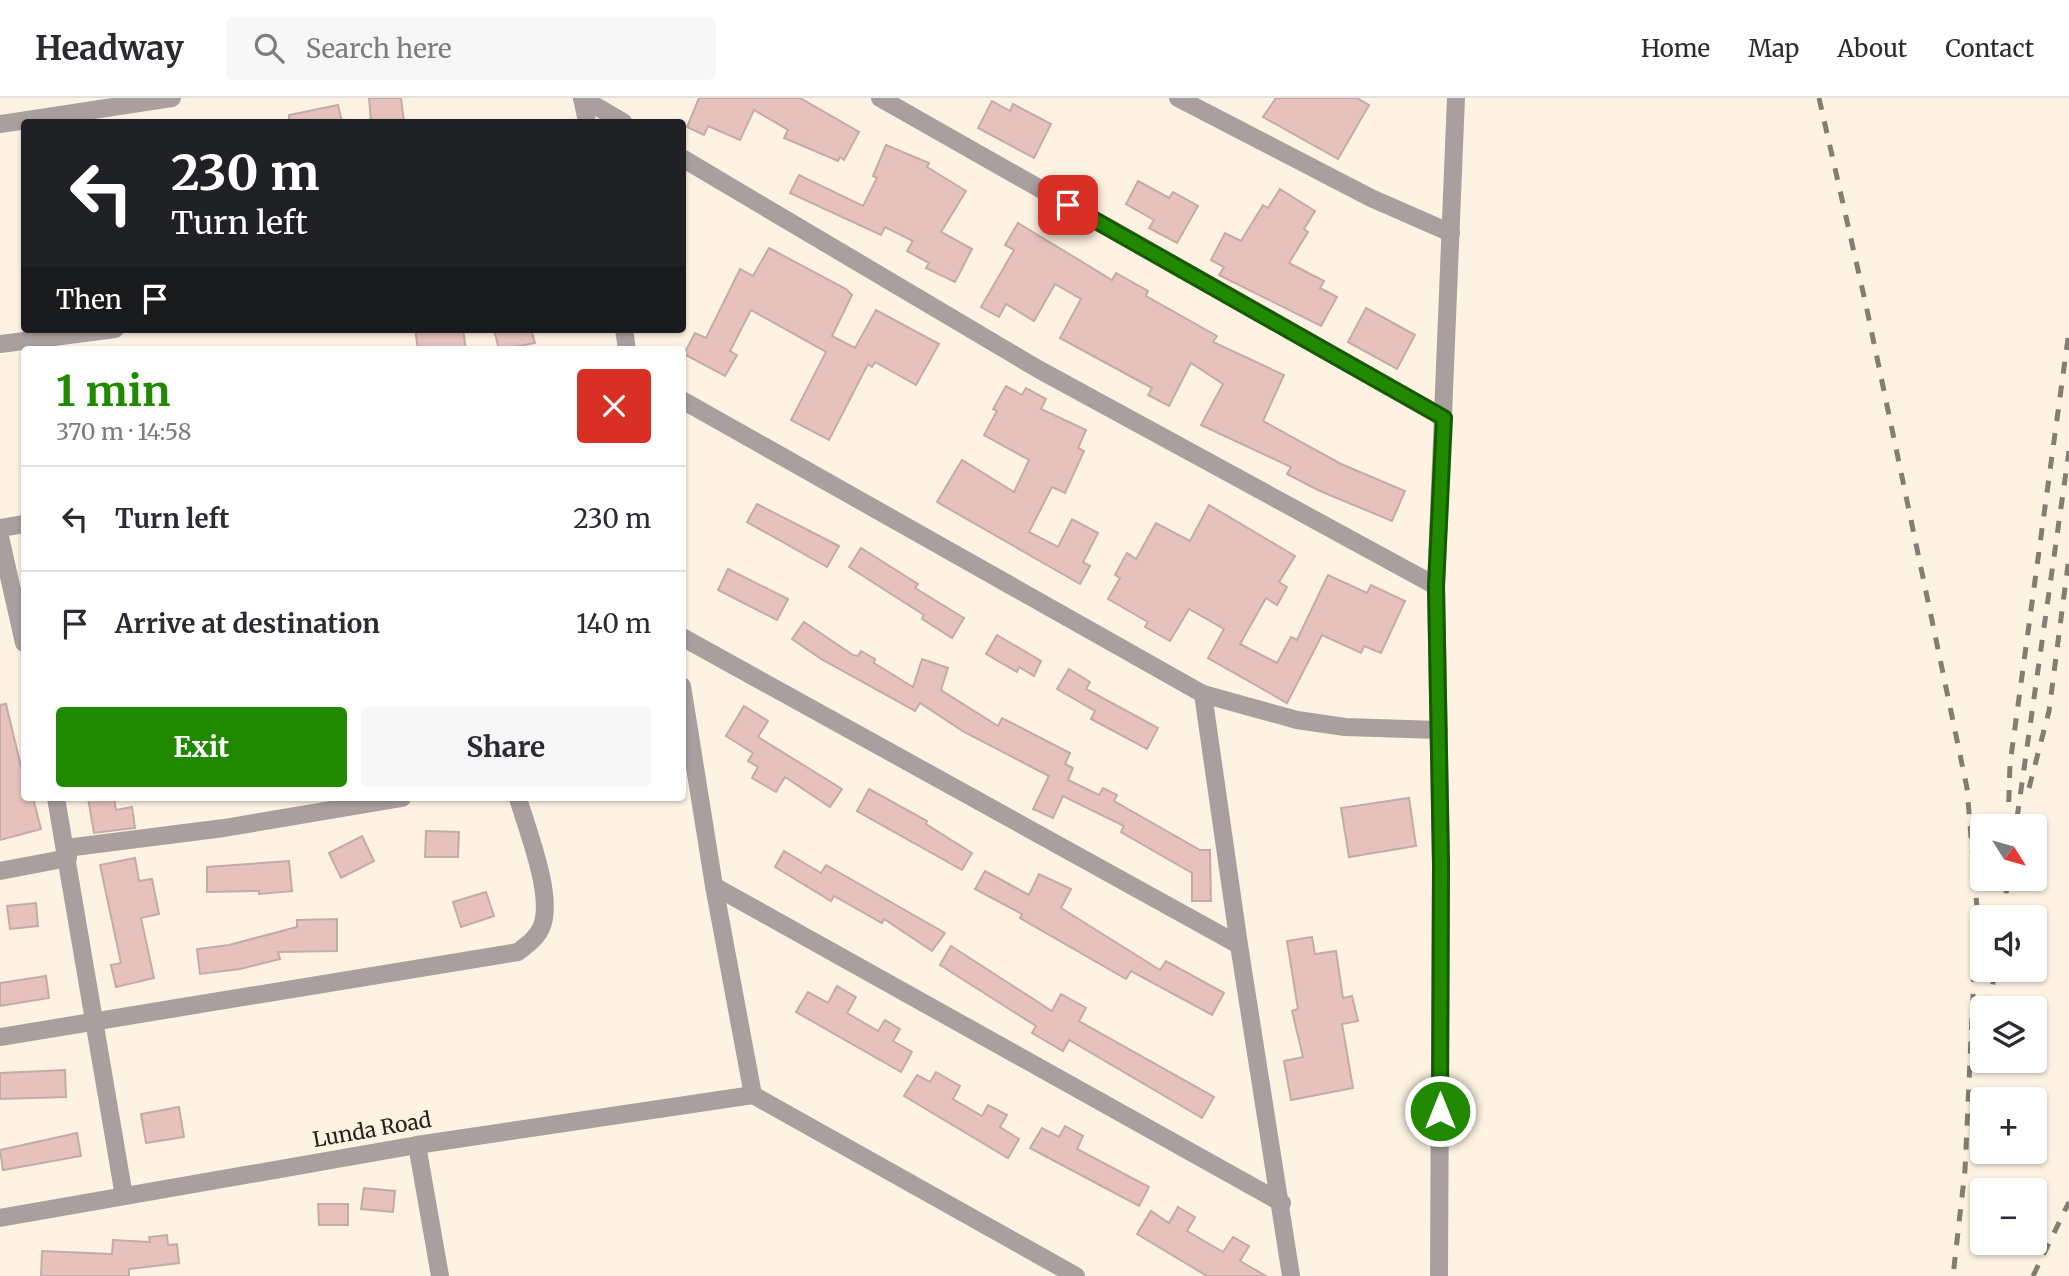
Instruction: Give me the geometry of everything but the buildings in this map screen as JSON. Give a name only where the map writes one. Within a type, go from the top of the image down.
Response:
[{"type":"street","points":[[33,119],[172,98]]},
{"type":"street","points":[[582,98],[586,119]]},
{"type":"street","points":[[582,98],[618,119]]},
{"type":"street","points":[[880,98],[1444,418]]},
{"type":"street","points":[[1178,98],[1371,198],[1451,233]]},
{"type":"street","points":[[1439,1276],[1436,586],[1456,98]]},
{"type":"street","points":[[0,124],[21,121]]},
{"type":"street","points":[[686,160],[1038,369],[1436,586]]},
{"type":"street","points":[[0,344],[84,333]]},
{"type":"street","points":[[686,402],[1202,694],[1297,720],[1345,727],[1438,730]]},
{"type":"street","points":[[0,528],[21,524]]},
{"type":"street","points":[[0,537],[21,630]]},
{"type":"street","points":[[686,639],[1239,945]]},
{"type":"street","points":[[1202,694],[1239,945],[1282,1203],[1291,1276]]},
{"type":"street","points":[[686,711],[714,887],[752,1095],[1076,1276]]},
{"type":"street","points":[[58,801],[124,1196]]},
{"type":"street","points":[[0,871],[67,853],[384,801]]},
{"type":"street","points":[[0,1037],[95,1019],[518,952],[535,939],[543,926],[545,909],[542,882],[519,801]]},
{"type":"street","points":[[714,887],[1282,1203]]},
{"type":"street","name":"Lunda Road","points":[[0,1218],[417,1145],[752,1095]]},
{"type":"street","points":[[417,1145],[440,1276]]},
{"type":"railway","points":[[1819,98],[1866,305],[1967,788],[1977,908],[1965,1170],[1953,1276]]},
{"type":"railway","points":[[2008,814],[2010,764],[2069,331]]},
{"type":"railway","points":[[2018,814],[2069,451]]},
{"type":"railway","points":[[2029,788],[2049,711],[2069,557]]},
{"type":"railway","points":[[2005,905],[2006,891]]},
{"type":"railway","points":[[1991,996],[1993,982]]},
{"type":"railway","points":[[2033,1276],[2069,1202]]},
{"type":"route","points":[[1068,205],[1444,418],[1436,586],[1441,864],[1440,1111]]}]
